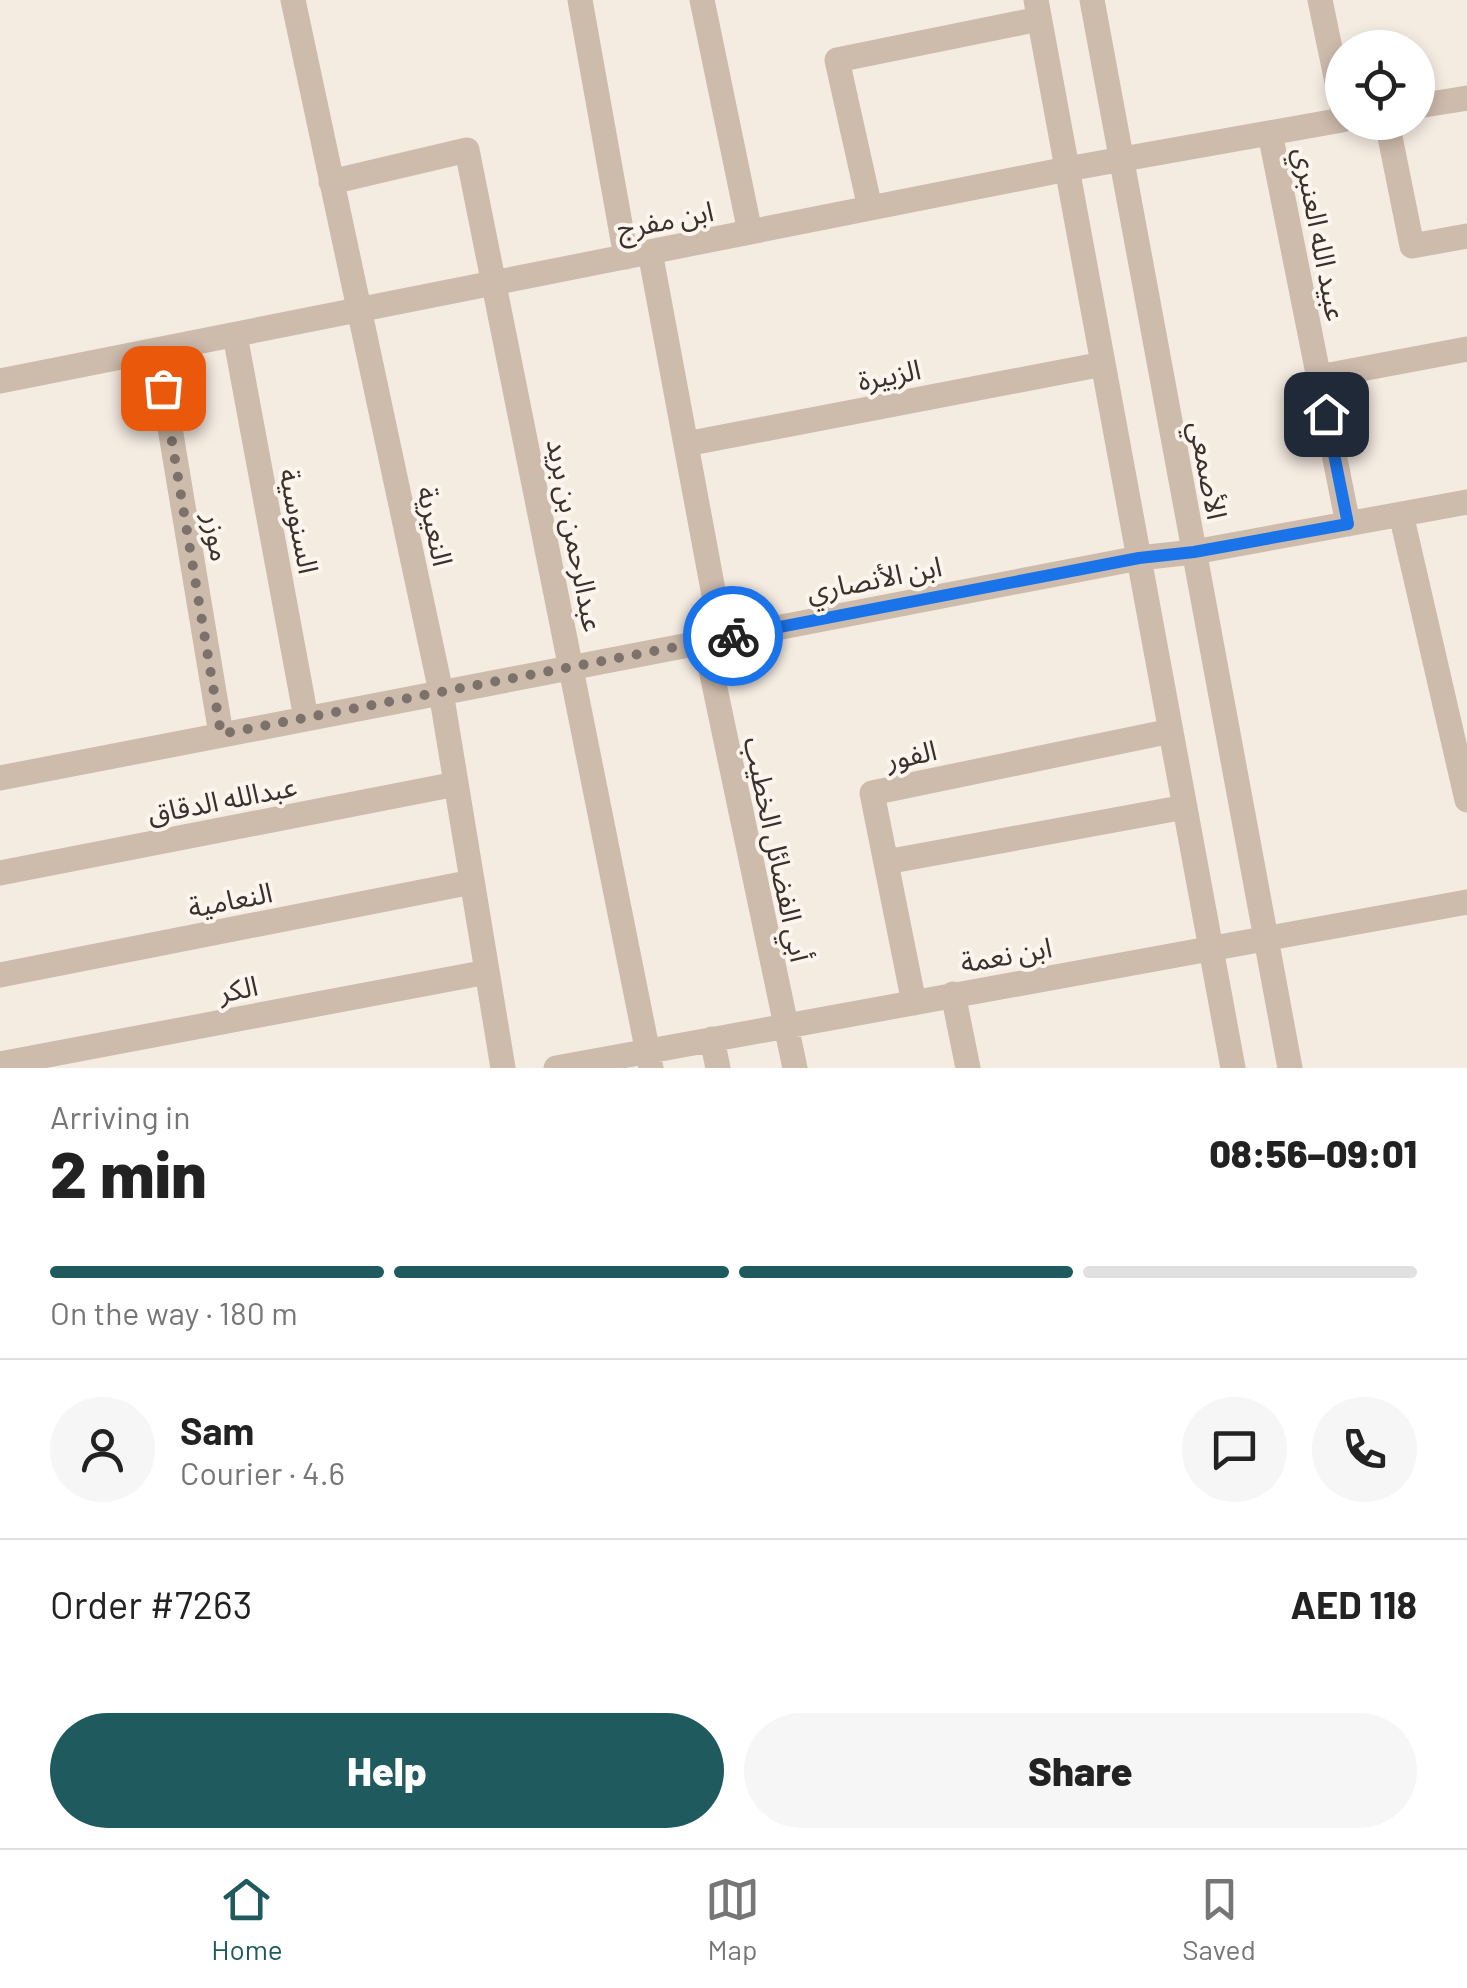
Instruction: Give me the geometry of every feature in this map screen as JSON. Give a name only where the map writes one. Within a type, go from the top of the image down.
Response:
[{"type":"street","name":"النعيرية","points":[[293,0],[441,692],[504,1068]]},
{"type":"street","name":"أبي الفضائل الخطيب","points":[[580,0],[686,444],[714,640],[795,1068]]},
{"type":"street","points":[[702,0],[750,232]]},
{"type":"street","name":"الأصمعي","points":[[1092,0],[1290,1068]]},
{"type":"street","points":[[1320,0],[1326,30]]},
{"type":"street","points":[[870,208],[838,60],[1038,10],[1233,1068]]},
{"type":"street","points":[[1435,103],[1467,98]]},
{"type":"street","name":"ابن مفرج","points":[[0,381],[1067,168],[1325,123]]},
{"type":"street","name":"عبيد الله العنبري","points":[[1270,133],[1348,524]]},
{"type":"street","points":[[1391,140],[1412,246],[1467,236]]},
{"type":"street","name":"عبدالرحمن بن بريد","points":[[332,182],[466,150],[650,1060]]},
{"type":"street","name":"السنوسية","points":[[235,335],[306,718]]},
{"type":"street","points":[[1319,378],[1467,349]]},
{"type":"street","name":"موزر","points":[[156,350],[221,734]]},
{"type":"street","name":"الزبيرة","points":[[686,444],[1103,364]]},
{"type":"street","name":"ابن الأنصاري","points":[[0,778],[1139,558],[1194,552],[1467,502]]},
{"type":"street","points":[[1400,514],[1467,800]]},
{"type":"street","name":"الفور","points":[[914,1003],[872,793],[1171,731]]},
{"type":"street","name":"عبدالله الدقاق","points":[[0,872],[456,784]]},
{"type":"street","points":[[886,862],[1185,807]]},
{"type":"street","name":"النعامية","points":[[0,975],[472,882]]},
{"type":"street","name":"ابن نعمة","points":[[556,1068],[650,1060],[712,1039],[1467,902]]},
{"type":"street","name":"الكر","points":[[0,1064],[487,972]]},
{"type":"street","points":[[953,994],[968,1068]]},
{"type":"street","points":[[712,1039],[718,1068]]},
{"type":"way so far","points":[[163,388],[221,734],[733,636]]},
{"type":"route","points":[[733,636],[1139,558],[1348,524],[1326,414]]}]
